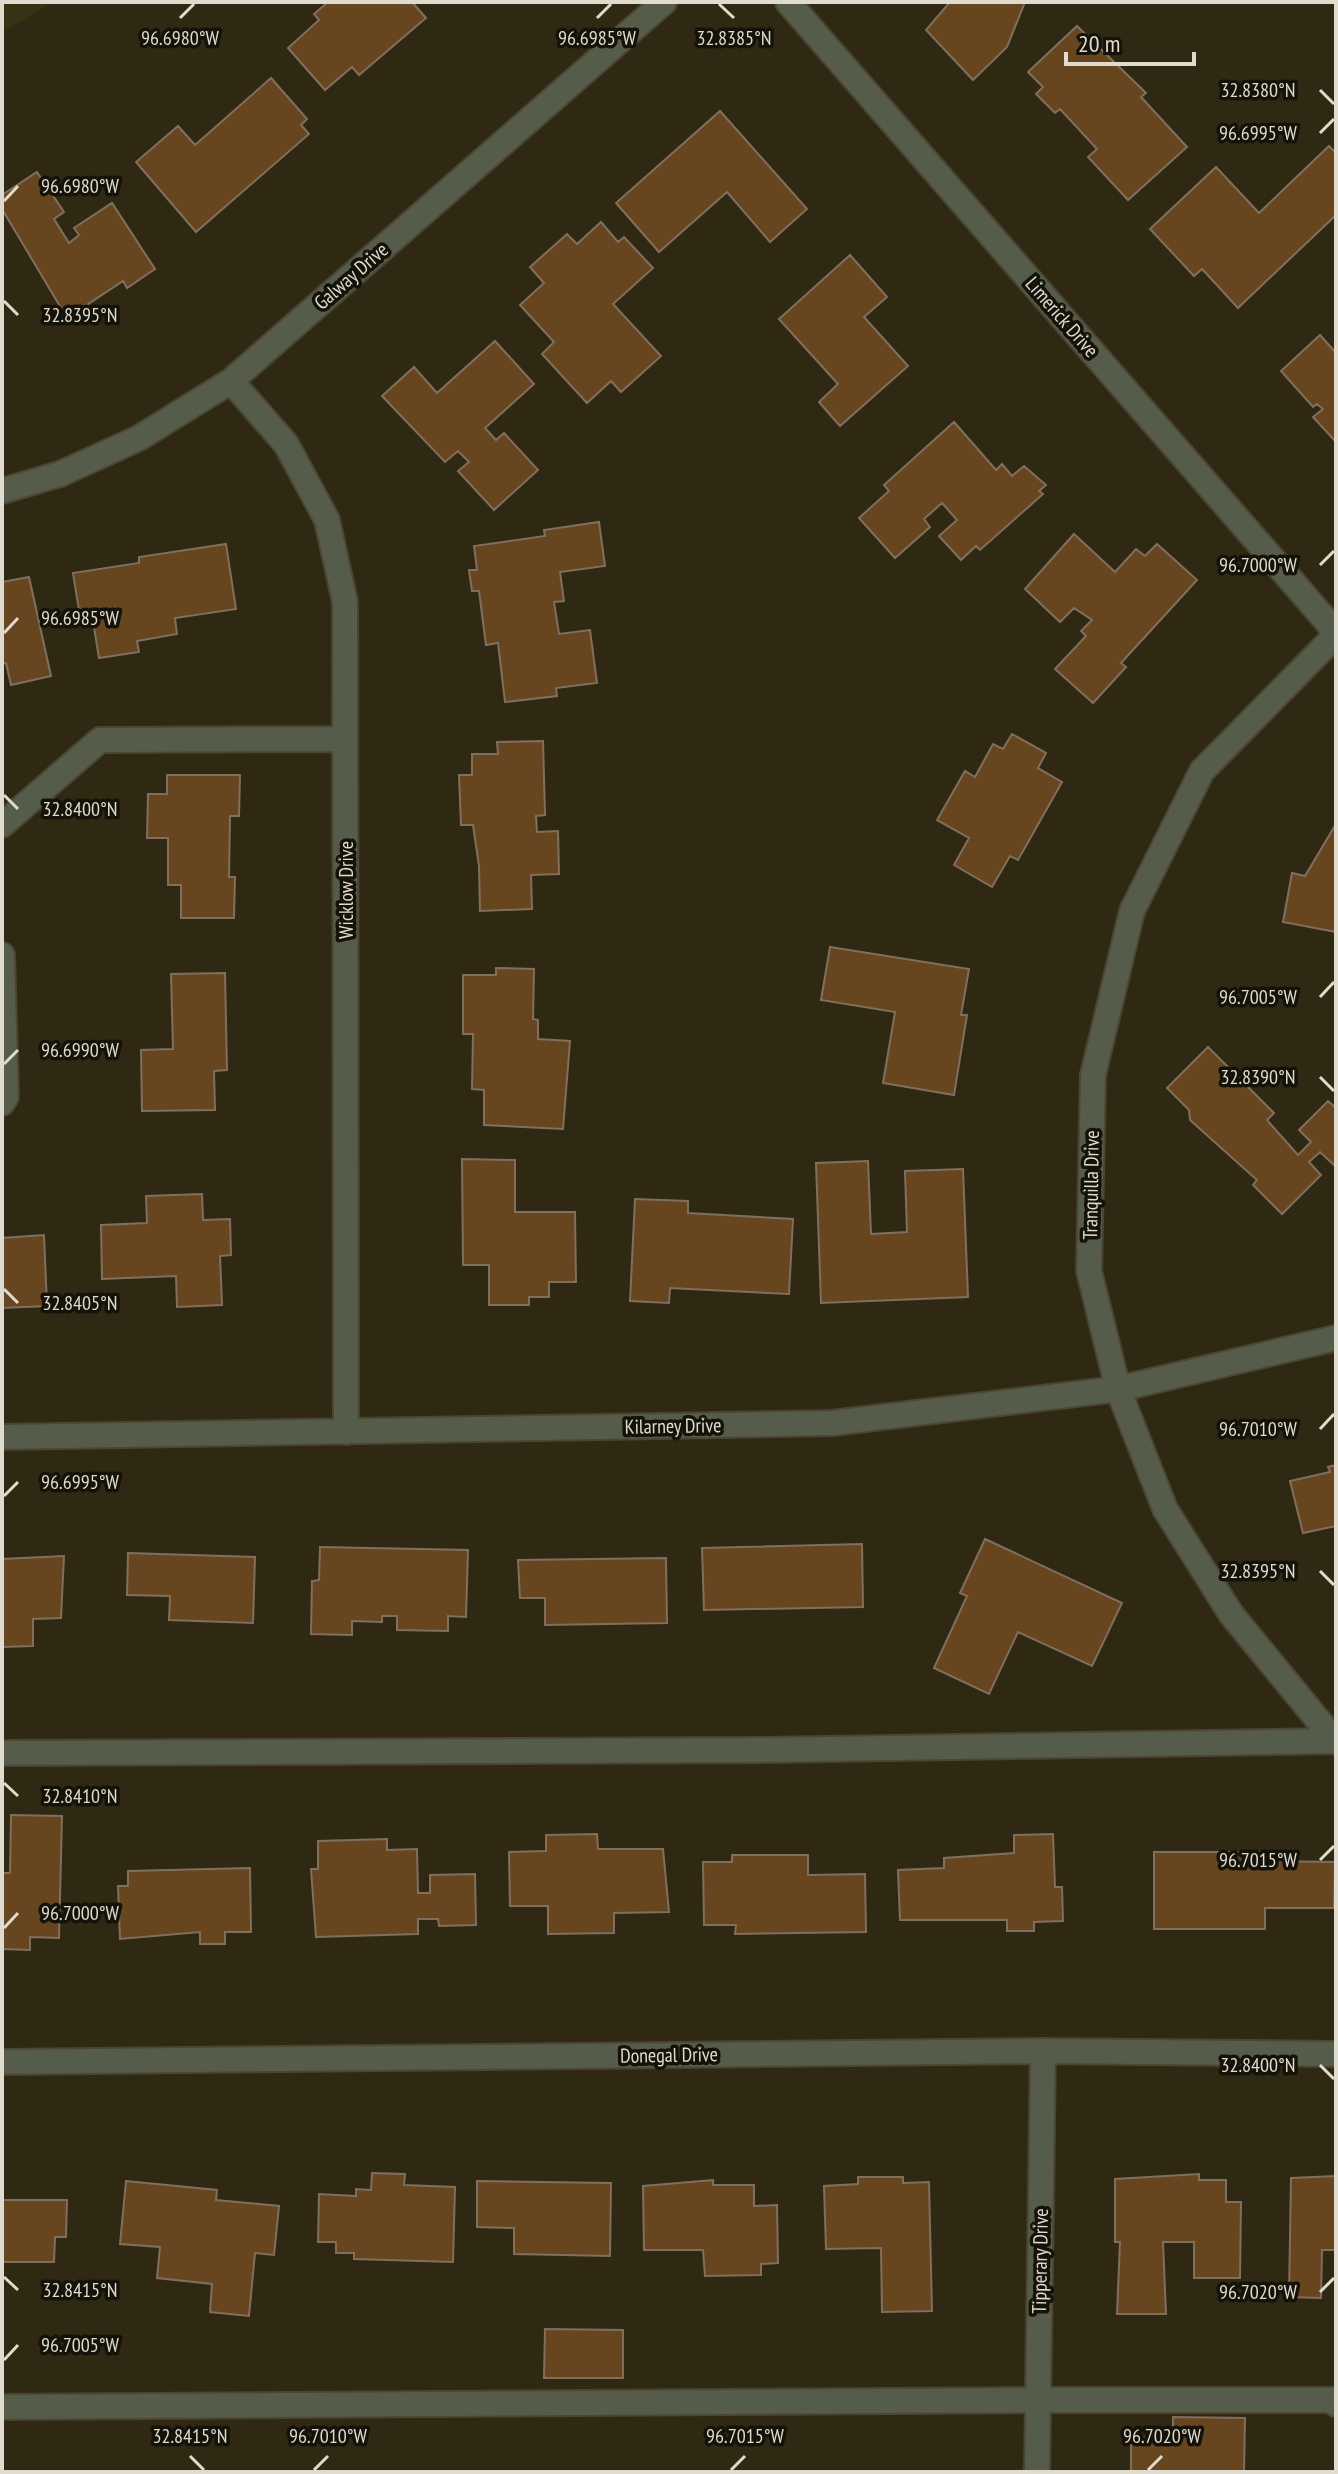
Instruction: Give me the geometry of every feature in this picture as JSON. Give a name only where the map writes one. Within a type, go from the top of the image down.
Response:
[{"type":"street","name":"Galway Drive","points":[[2,491],[60,474],[139,438],[231,381],[664,2]]},
{"type":"street","name":"Limerick Drive","points":[[788,2],[1336,633]]},
{"type":"street","name":"Wicklow Drive","points":[[231,381],[286,444],[327,520],[345,602],[346,1432]]},
{"type":"street","name":"Tranquilla Drive","points":[[1336,633],[1202,771],[1132,911],[1093,1075],[1089,1271],[1118,1389],[1165,1509],[1231,1614],[1336,1742]]},
{"type":"street","points":[[2,825],[100,740],[345,739]]},
{"type":"street","points":[[2,955],[6,1097],[2,1103]]},
{"type":"street","name":"Kilarney Drive","points":[[2,1437],[832,1423],[1118,1389],[1336,1338]]},
{"type":"street","points":[[2,1753],[763,1750],[1336,1742]]},
{"type":"street","name":"Donegal Drive","points":[[2,2062],[1043,2051],[1336,2054]]},
{"type":"street","name":"Tipperary Drive","points":[[1037,2472],[1043,2051]]},
{"type":"street","points":[[2,2407],[1038,2400],[1332,2400],[1336,2404]]},
{"type":"shaded area","points":[[2,2],[53,2],[2,33]]},
{"type":"building","points":[[328,2],[412,2],[426,18],[359,75],[352,67],[325,90],[288,48],[319,20],[314,14]]},
{"type":"building","points":[[950,2],[1025,2],[1007,47],[973,80],[926,30]]},
{"type":"building","points":[[1077,26],[1146,93],[1141,97],[1187,147],[1128,200],[1088,157],[1097,149],[1060,109],[1055,113],[1036,94],[1043,87],[1028,72]]},
{"type":"building","points":[[271,78],[307,119],[301,125],[309,134],[196,232],[136,162],[178,126],[195,145]]},
{"type":"building","points":[[720,111],[807,209],[770,242],[727,192],[659,252],[616,203]]},
{"type":"building","points":[[1329,146],[1336,153],[1336,215],[1238,308],[1202,269],[1194,276],[1150,229],[1216,167],[1259,213]]},
{"type":"building","points":[[37,172],[64,212],[54,219],[69,243],[79,235],[74,228],[112,203],[155,269],[127,288],[123,281],[67,318],[2,209],[2,195]]},
{"type":"building","points":[[601,222],[618,242],[624,237],[653,268],[613,304],[661,356],[621,392],[611,381],[587,403],[542,354],[554,342],[520,305],[544,283],[530,267],[567,234],[577,244]]},
{"type":"building","points":[[850,255],[887,297],[864,317],[908,366],[840,426],[819,402],[838,384],[779,319]]},
{"type":"building","points":[[1320,335],[1336,353],[1336,442],[1313,417],[1323,409],[1317,404],[1313,407],[1281,371]]},
{"type":"building","points":[[495,341],[534,384],[485,428],[496,440],[504,433],[538,470],[494,510],[458,471],[469,462],[458,451],[445,462],[382,396],[414,367],[437,393]]},
{"type":"building","points":[[954,422],[996,470],[1002,464],[1012,476],[1024,466],[1046,485],[1039,491],[1043,494],[980,550],[976,546],[961,560],[939,536],[957,520],[942,503],[924,519],[930,527],[895,558],[859,518],[889,491],[884,485]]},
{"type":"building","points":[[599,522],[605,566],[560,572],[564,601],[554,602],[559,634],[590,630],[597,683],[556,688],[557,696],[505,702],[498,643],[486,645],[479,591],[472,591],[469,570],[477,570],[474,546],[545,536],[544,530]]},
{"type":"building","points":[[1074,534],[1115,572],[1136,549],[1145,556],[1157,544],[1197,580],[1121,663],[1126,667],[1093,703],[1055,669],[1086,636],[1081,631],[1092,620],[1074,608],[1060,622],[1025,589]]},
{"type":"building","points":[[226,544],[236,609],[175,618],[177,634],[137,641],[139,652],[99,658],[93,621],[81,623],[73,573],[139,563],[139,557]]},
{"type":"building","points":[[29,577],[51,676],[11,685],[6,663],[2,664],[2,582]]},
{"type":"building","points":[[1012,734],[1046,753],[1038,768],[1062,782],[1018,860],[1010,856],[992,887],[954,865],[969,838],[937,820],[965,771],[975,777],[993,744],[1003,749]]},
{"type":"building","points":[[543,741],[545,815],[536,816],[537,832],[558,831],[559,874],[531,875],[532,909],[480,911],[479,866],[473,825],[461,825],[459,775],[472,775],[472,754],[498,754],[497,742]]},
{"type":"building","points":[[167,775],[240,775],[239,816],[230,816],[229,877],[235,877],[234,918],[181,918],[181,885],[168,885],[168,838],[147,838],[148,794],[167,794]]},
{"type":"building","points":[[1336,824],[1336,932],[1283,922],[1292,873],[1305,876]]},
{"type":"building","points":[[830,947],[969,969],[961,1015],[967,1015],[954,1095],[883,1083],[895,1012],[821,1000]]},
{"type":"building","points":[[496,968],[534,969],[533,1019],[538,1020],[538,1039],[570,1041],[563,1129],[484,1125],[484,1090],[472,1089],[473,1034],[463,1034],[463,975],[496,975]]},
{"type":"building","points":[[225,973],[227,1070],[214,1071],[215,1110],[142,1111],[141,1050],[173,1049],[171,974]]},
{"type":"building","points":[[1208,1047],[1274,1113],[1267,1120],[1298,1155],[1311,1142],[1299,1130],[1328,1101],[1336,1108],[1336,1167],[1320,1152],[1309,1162],[1321,1175],[1282,1214],[1253,1185],[1257,1180],[1190,1120],[1189,1110],[1167,1088]]},
{"type":"building","points":[[462,1159],[515,1160],[515,1212],[575,1212],[576,1282],[549,1282],[549,1297],[529,1297],[529,1305],[489,1305],[489,1265],[463,1265]]},
{"type":"building","points":[[868,1161],[871,1234],[907,1232],[905,1171],[963,1169],[968,1297],[821,1303],[816,1163]]},
{"type":"building","points":[[202,1194],[203,1220],[230,1219],[231,1255],[220,1256],[222,1305],[177,1307],[176,1276],[102,1279],[101,1225],[147,1223],[146,1196]]},
{"type":"building","points":[[635,1199],[688,1201],[688,1213],[793,1219],[789,1294],[670,1288],[669,1303],[630,1301]]},
{"type":"building","points":[[44,1235],[47,1306],[2,1308],[2,1238]]},
{"type":"building","points":[[1336,1465],[1336,1526],[1303,1533],[1290,1481],[1330,1472],[1328,1467]]},
{"type":"building","points":[[985,1539],[1122,1603],[1092,1666],[1018,1632],[989,1694],[934,1668],[967,1596],[960,1593]]},
{"type":"building","points":[[862,1544],[863,1607],[704,1610],[702,1548]]},
{"type":"building","points":[[320,1547],[468,1550],[466,1617],[448,1616],[448,1631],[397,1630],[397,1616],[382,1616],[382,1622],[352,1621],[352,1635],[311,1634],[312,1581],[319,1580]]},
{"type":"building","points":[[128,1553],[255,1557],[253,1623],[169,1620],[170,1596],[127,1595]]},
{"type":"building","points":[[64,1556],[61,1618],[33,1619],[33,1646],[2,1647],[2,1559]]},
{"type":"building","points":[[666,1558],[667,1623],[545,1625],[545,1598],[520,1598],[518,1560]]},
{"type":"building","points":[[11,1815],[62,1816],[59,1938],[30,1937],[30,1950],[2,1949],[2,1873],[10,1873]]},
{"type":"building","points":[[597,1834],[598,1849],[663,1849],[669,1912],[614,1913],[614,1933],[548,1934],[548,1906],[510,1906],[509,1852],[546,1851],[546,1835]]},
{"type":"building","points":[[1053,1834],[1055,1887],[1062,1887],[1063,1921],[1034,1922],[1034,1931],[1007,1931],[1007,1920],[900,1920],[898,1870],[944,1868],[944,1858],[1014,1853],[1014,1835]]},
{"type":"building","points":[[387,1839],[387,1850],[417,1849],[418,1893],[430,1893],[430,1875],[475,1874],[476,1925],[439,1926],[438,1919],[418,1919],[418,1934],[316,1937],[311,1869],[318,1869],[318,1841]]},
{"type":"building","points":[[1154,1852],[1266,1852],[1266,1861],[1335,1862],[1334,1908],[1265,1908],[1265,1929],[1154,1929]]},
{"type":"building","points":[[732,1855],[808,1855],[808,1875],[865,1874],[866,1932],[735,1934],[736,1925],[704,1925],[703,1862],[732,1862]]},
{"type":"building","points":[[250,1868],[251,1932],[225,1932],[225,1944],[200,1944],[200,1932],[120,1939],[118,1886],[128,1886],[128,1871]]},
{"type":"building","points":[[372,2173],[405,2174],[404,2185],[455,2187],[453,2262],[354,2259],[354,2253],[336,2253],[336,2242],[318,2242],[319,2194],[356,2196],[356,2189],[371,2190]]},
{"type":"building","points":[[1199,2174],[1199,2180],[1226,2180],[1226,2202],[1241,2202],[1240,2278],[1194,2278],[1194,2242],[1163,2242],[1166,2314],[1117,2314],[1120,2242],[1115,2242],[1115,2179]]},
{"type":"building","points":[[1336,2176],[1336,2250],[1322,2250],[1321,2298],[1289,2297],[1291,2178]]},
{"type":"building","points":[[858,2177],[903,2177],[903,2183],[929,2182],[932,2311],[882,2312],[881,2248],[826,2249],[824,2186],[858,2184]]},
{"type":"building","points":[[713,2180],[713,2185],[754,2185],[754,2206],[777,2205],[778,2263],[761,2264],[761,2275],[705,2276],[703,2250],[644,2250],[643,2186]]},
{"type":"building","points":[[126,2181],[217,2190],[216,2200],[279,2206],[274,2255],[255,2253],[249,2316],[210,2312],[212,2284],[157,2278],[160,2247],[120,2244]]},
{"type":"building","points":[[477,2181],[611,2183],[610,2256],[514,2254],[514,2228],[477,2227]]},
{"type":"building","points":[[2,2200],[67,2200],[66,2237],[55,2237],[54,2262],[2,2262]]},
{"type":"building","points":[[545,2329],[623,2330],[623,2378],[544,2378]]},
{"type":"building","points":[[1173,2417],[1245,2418],[1244,2472],[1131,2472],[1131,2438],[1173,2437]]}]
